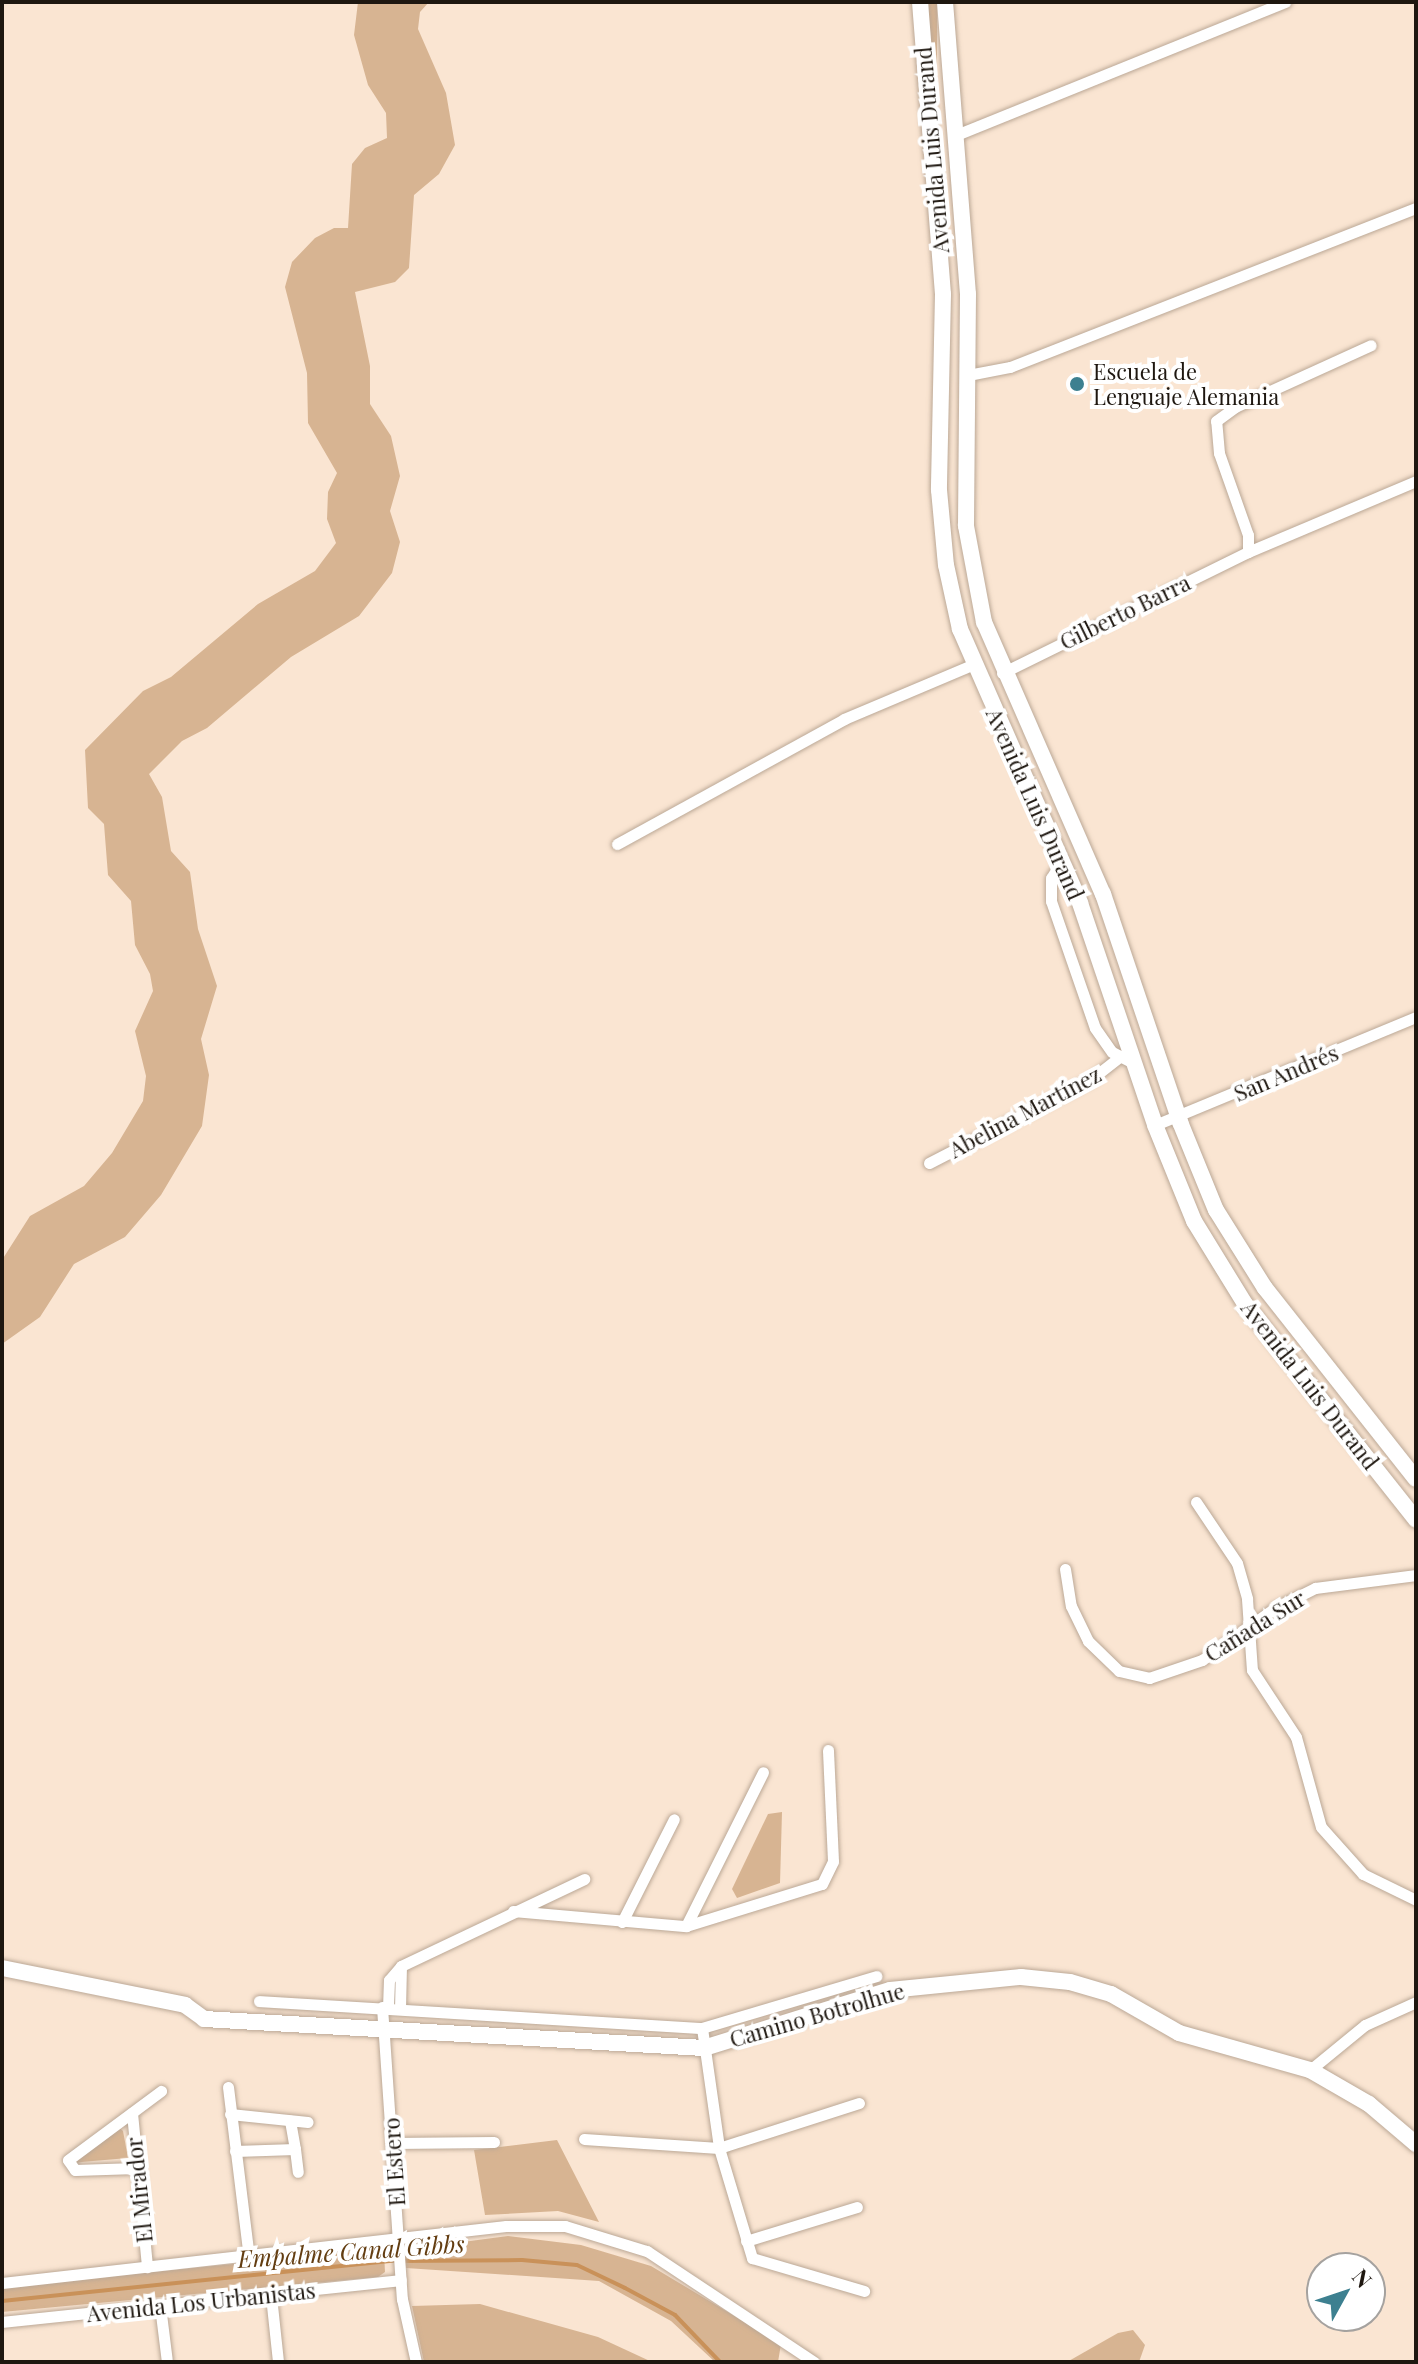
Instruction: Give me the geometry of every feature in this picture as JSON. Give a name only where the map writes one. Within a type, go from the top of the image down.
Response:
[{"type":"street","name":"Avenida Luis Durand","points":[[920,2],[942,281],[941,528],[952,597],[972,665],[1063,859],[1155,1125],[1194,1221],[1231,1284],[1416,1520]]},
{"type":"street","name":"Avenida Luis Durand","points":[[945,2],[956,135],[968,375],[966,526],[976,592],[1002,673],[1096,874],[1179,1117],[1207,1189],[1238,1249],[1416,1479]]},
{"type":"street","points":[[956,135],[1285,2]]},
{"type":"street","points":[[968,375],[1010,367],[1416,208]]},
{"type":"street","points":[[1248,552],[1248,535],[1219,453],[1216,421],[1235,407],[1371,345]]},
{"type":"street","name":"Gilberto Barra","points":[[1002,673],[1248,552],[1416,481]]},
{"type":"street","points":[[617,844],[844,719],[972,665]]},
{"type":"street","points":[[1096,874],[1079,861],[1063,859],[1051,878],[1051,901],[1095,1028],[1119,1057],[1136,1064],[1152,1054],[1153,1036]]},
{"type":"street","name":"San Andrés","points":[[1155,1125],[1416,1017]]},
{"type":"street","name":"Abelina Martínez","points":[[929,1163],[1090,1080],[1119,1057]]},
{"type":"street","points":[[1196,1502],[1237,1563],[1252,1670],[1296,1737],[1310,1803],[1321,1827],[1363,1874],[1416,1900]]},
{"type":"street","name":"Cañada Sur","points":[[1065,1569],[1080,1628],[1108,1662],[1129,1675],[1168,1674],[1202,1660],[1275,1608],[1315,1588],[1416,1575]]},
{"type":"street","points":[[513,1911],[686,1926],[827,1879],[833,1861],[828,1750]]},
{"type":"street","points":[[686,1926],[763,1772]]},
{"type":"street","points":[[622,1922],[674,1819]]},
{"type":"street","points":[[390,2008],[389,1980],[401,1966],[584,1879]]},
{"type":"street","points":[[390,2008],[401,1966]]},
{"type":"street","name":"Camino Botrolhue","points":[[2,1968],[185,2005],[204,2019],[704,2048],[890,1990],[1021,1977],[1090,1985],[1179,2033],[1310,2070],[1369,2104],[1416,2144]]},
{"type":"street","name":"Camino Botrolhue","points":[[259,2001],[702,2028],[876,1976]]},
{"type":"street","points":[[1310,2070],[1365,2025],[1416,2002]]},
{"type":"street","name":"El Estero","points":[[390,2008],[382,2030],[393,2143],[400,2275],[408,2340],[416,2362]]},
{"type":"street","name":"Camino Botrolhue","points":[[702,2028],[704,2048]]},
{"type":"street","points":[[704,2048],[719,2148],[746,2241],[758,2263],[864,2291]]},
{"type":"street","points":[[228,2087],[249,2257]]},
{"type":"street","points":[[136,2168],[75,2170],[68,2160],[161,2091]]},
{"type":"street","points":[[584,2139],[719,2148],[859,2103]]},
{"type":"street","name":"El Mirador","points":[[132,2113],[147,2267]]},
{"type":"street","points":[[230,2114],[308,2122]]},
{"type":"street","points":[[290,2120],[298,2172]]},
{"type":"street","points":[[393,2143],[494,2142]]},
{"type":"street","points":[[235,2151],[295,2149]]},
{"type":"street","points":[[746,2241],[857,2207]]},
{"type":"street","name":"Avenida Los Urbanistas","points":[[2,2283],[399,2243],[526,2225],[606,2235],[666,2262],[814,2362]]},
{"type":"street","name":"Avenida Los Urbanistas","points":[[2,2322],[271,2296],[400,2275]]},
{"type":"street","points":[[271,2296],[278,2362]]},
{"type":"street","points":[[160,2306],[167,2362]]},
{"type":"shaded area","points":[[358,2],[429,2],[420,12],[418,29],[446,93],[455,145],[439,174],[414,195],[409,268],[395,282],[355,292],[370,366],[370,404],[391,436],[400,476],[390,511],[400,542],[392,573],[359,616],[291,657],[207,728],[182,741],[149,774],[162,797],[171,851],[190,872],[198,929],[217,986],[201,1039],[209,1075],[202,1126],[161,1195],[125,1237],[74,1264],[40,1317],[2,1344],[2,1260],[30,1216],[84,1186],[112,1153],[143,1101],[146,1076],[135,1031],[153,991],[150,974],[135,945],[131,901],[108,875],[104,824],[88,808],[85,750],[143,691],[171,677],[258,604],[315,571],[336,543],[327,519],[328,492],[337,473],[308,423],[307,373],[285,287],[292,262],[315,238],[334,228],[348,228],[352,164],[365,148],[387,138],[386,113],[368,85],[354,35]]},
{"type":"shaded area","points":[[929,2],[937,2],[937,73],[929,73]]},
{"type":"shaded area","points":[[782,1812],[780,1883],[737,1898],[732,1889],[768,1814]]},
{"type":"shaded area","points":[[116,2125],[123,2131],[128,2158],[70,2163]]},
{"type":"shaded area","points":[[557,2140],[599,2222],[558,2211],[485,2215],[474,2150]]},
{"type":"shaded area","points":[[508,2236],[581,2245],[651,2266],[781,2344],[778,2362],[715,2362],[671,2321],[599,2281],[406,2268],[402,2250]]},
{"type":"shaded area","points":[[374,2250],[384,2254],[385,2272],[378,2277],[2,2312],[2,2287]]},
{"type":"shaded area","points":[[480,2304],[598,2337],[652,2362],[424,2362],[412,2306]]},
{"type":"shaded area","points":[[1133,2330],[1145,2345],[1139,2362],[1067,2362],[1118,2333]]},
{"type":"waterway","name":"Empalme Canal Gibbs","points":[[2,2301],[392,2261],[522,2260],[577,2265],[625,2288],[675,2315],[720,2362]]},
{"type":"place","name":"Escuela de Lenguaje Alemania","points":[[1077,384]]}]
